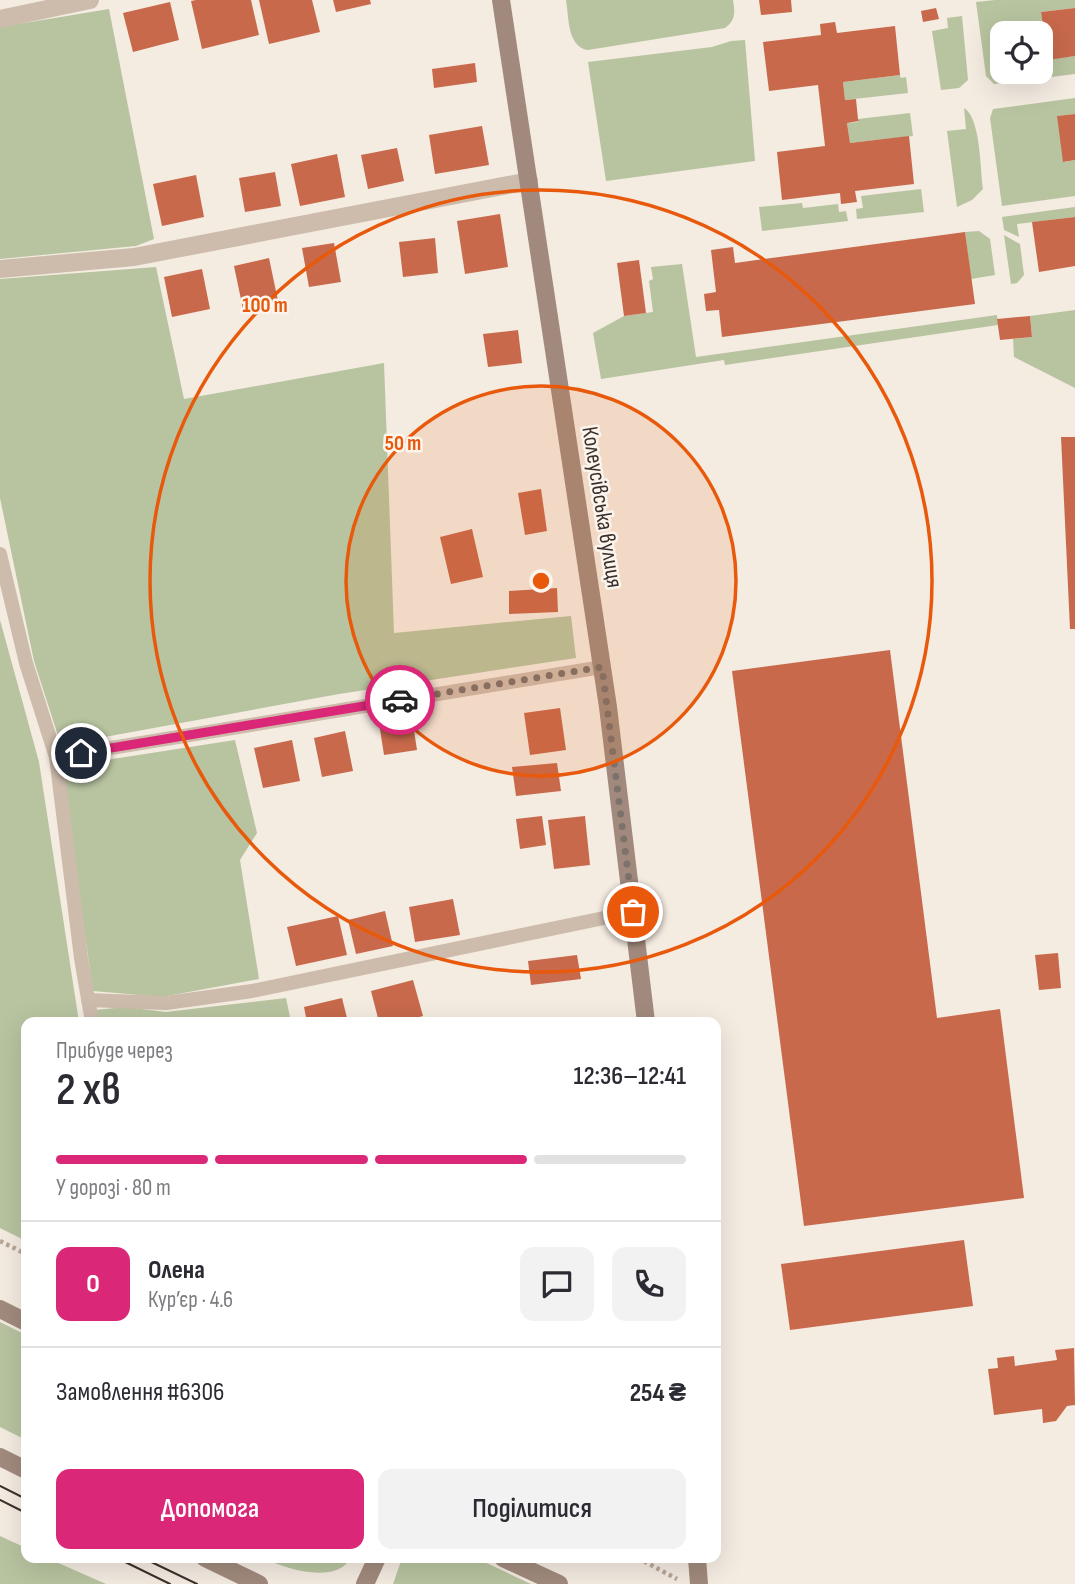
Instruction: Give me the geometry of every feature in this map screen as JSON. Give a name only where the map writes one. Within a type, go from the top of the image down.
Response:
[{"type":"street","points":[[0,19],[90,0]]},
{"type":"street","name":"Колеусівська вулиця","points":[[501,0],[602,667],[645,1017]]},
{"type":"street","points":[[0,269],[134,257],[529,181]]},
{"type":"street","points":[[0,1309],[21,1320]]},
{"type":"street","points":[[0,1457],[21,1468]]},
{"type":"street","points":[[215,1563],[259,1584]]},
{"type":"street","points":[[365,1584],[375,1563]]},
{"type":"street","points":[[514,1563],[559,1584]]},
{"type":"street","points":[[697,1563],[699,1584]]},
{"type":"lane","points":[[0,554],[26,663],[56,758],[64,835],[91,1017]]},
{"type":"lane","points":[[56,758],[602,667]]},
{"type":"lane","points":[[88,1000],[166,1003],[252,991],[633,912]]},
{"type":"path","points":[[0,1241],[21,1252]]},
{"type":"path","points":[[647,1563],[686,1584]]},
{"type":"green space","points":[[566,0],[733,0],[734,12],[733,19],[725,28],[588,50],[581,48],[573,37]]},
{"type":"green space","points":[[1075,0],[1075,8],[1041,12],[1042,21],[990,21],[990,80],[986,76],[976,2]]},
{"type":"green space","points":[[109,9],[154,239],[136,246],[0,259],[0,27]]},
{"type":"green space","points":[[962,16],[968,80],[959,88],[941,90],[932,31],[948,28],[947,18]]},
{"type":"green space","points":[[745,40],[755,161],[606,181],[588,62],[712,47]]},
{"type":"green space","points":[[1075,56],[1075,74],[1053,77],[1053,58]]},
{"type":"green space","points":[[900,75],[901,78],[906,77],[908,93],[845,100],[843,82]]},
{"type":"green space","points":[[1075,98],[1075,114],[1058,116],[1064,162],[1075,160],[1075,196],[1002,206],[990,118],[993,109]]},
{"type":"green space","points":[[964,108],[970,114],[977,133],[983,189],[972,200],[957,207],[947,131],[966,129]]},
{"type":"green space","points":[[910,113],[913,136],[850,143],[847,123],[858,122],[858,119]]},
{"type":"green space","points":[[921,189],[924,212],[857,219],[856,209],[863,208],[861,196]]},
{"type":"green space","points":[[802,203],[803,208],[838,204],[839,212],[846,211],[848,221],[762,231],[759,207]]},
{"type":"green space","points":[[1075,207],[1075,217],[1017,224],[1019,237],[1004,230],[1002,217]]},
{"type":"green space","points":[[979,231],[990,239],[995,275],[971,279],[965,232]]},
{"type":"green space","points":[[1004,235],[1020,244],[1024,275],[1017,283],[1011,284]]},
{"type":"green space","points":[[682,264],[696,357],[997,315],[998,325],[725,365],[724,360],[601,379],[593,333],[624,316],[653,312],[649,281],[653,279],[651,267]]},
{"type":"green space","points":[[156,267],[184,399],[384,363],[394,633],[571,616],[576,658],[339,694],[61,745],[34,661],[0,498],[0,279]]},
{"type":"green space","points":[[1075,310],[1075,388],[1014,357],[1013,339],[1032,337],[1030,316]]},
{"type":"green space","points":[[0,620],[39,762],[78,1017],[21,1017],[21,1238],[0,1228]]},
{"type":"green space","points":[[235,740],[257,833],[240,860],[259,979],[162,997],[93,991],[61,767]]},
{"type":"green space","points":[[286,998],[290,1017],[97,1017],[95,1010],[125,1007],[166,1012]]},
{"type":"green space","points":[[0,1322],[21,1332],[21,1438],[0,1427]]},
{"type":"green space","points":[[0,1536],[21,1546],[21,1563],[58,1563],[106,1584],[0,1584]]},
{"type":"green space","points":[[275,1563],[347,1563],[334,1571],[323,1573]]},
{"type":"green space","points":[[400,1563],[487,1563],[531,1584],[393,1584]]},
{"type":"building","points":[[251,0],[259,35],[202,49],[191,1]]},
{"type":"building","points":[[259,0],[312,0],[320,32],[269,44]]},
{"type":"building","points":[[333,0],[370,0],[371,4],[336,12]]},
{"type":"building","points":[[759,0],[791,0],[792,12],[761,15]]},
{"type":"building","points":[[170,2],[179,40],[133,52],[123,13]]},
{"type":"building","points":[[936,8],[939,19],[923,22],[921,11]]},
{"type":"building","points":[[1075,8],[1075,56],[1053,59],[1053,21],[1042,21],[1041,12]]},
{"type":"building","points":[[835,22],[837,33],[895,26],[900,75],[843,82],[845,100],[856,99],[859,121],[847,123],[850,143],[909,136],[914,184],[855,191],[857,202],[841,204],[840,193],[782,200],[777,152],[825,146],[818,85],[769,91],[763,42],[821,35],[820,24]]},
{"type":"building","points":[[475,63],[477,82],[434,88],[432,69]]},
{"type":"building","points":[[1075,114],[1075,160],[1063,162],[1057,116]]},
{"type":"building","points":[[482,126],[489,165],[435,174],[429,135]]},
{"type":"building","points":[[397,148],[404,181],[368,189],[361,155]]},
{"type":"building","points":[[337,154],[345,197],[300,206],[291,164]]},
{"type":"building","points":[[275,172],[281,206],[245,212],[239,178]]},
{"type":"building","points":[[196,175],[204,217],[162,226],[153,184]]},
{"type":"building","points":[[500,214],[508,267],[465,274],[457,221]]},
{"type":"building","points":[[1075,217],[1075,266],[1039,272],[1032,222]]},
{"type":"building","points":[[965,232],[975,304],[722,337],[719,310],[706,311],[704,294],[716,292],[711,250],[733,247],[735,263]]},
{"type":"building","points":[[435,238],[438,273],[403,277],[399,242]]},
{"type":"building","points":[[334,243],[341,282],[309,287],[302,248]]},
{"type":"building","points":[[269,258],[278,301],[243,309],[234,266]]},
{"type":"building","points":[[639,260],[646,313],[624,316],[617,263]]},
{"type":"building","points":[[202,269],[210,309],[172,317],[164,277]]},
{"type":"building","points":[[1030,316],[1032,337],[1000,340],[997,319]]},
{"type":"building","points":[[518,330],[522,363],[488,367],[483,334]]},
{"type":"building","points":[[1061,437],[1075,437],[1075,629],[1070,629]]},
{"type":"building","points":[[541,489],[547,531],[525,535],[518,493]]},
{"type":"building","points":[[472,529],[483,577],[451,584],[440,537]]},
{"type":"building","points":[[557,588],[558,612],[509,614],[509,591]]},
{"type":"building","points":[[890,650],[937,1018],[1000,1009],[1024,1198],[804,1226],[732,671]]},
{"type":"building","points":[[560,708],[566,750],[530,755],[524,713]]},
{"type":"building","points":[[412,718],[417,750],[384,755],[379,723]]},
{"type":"building","points":[[345,731],[353,771],[322,777],[314,738]]},
{"type":"building","points":[[292,740],[300,781],[263,788],[254,748]]},
{"type":"building","points":[[557,763],[561,791],[516,796],[512,767]]},
{"type":"building","points":[[542,816],[546,845],[520,849],[516,819]]},
{"type":"building","points":[[585,816],[590,865],[554,869],[548,820]]},
{"type":"building","points":[[453,899],[460,935],[415,942],[409,907]]},
{"type":"building","points":[[385,911],[393,946],[356,954],[348,920]]},
{"type":"building","points":[[338,916],[347,955],[296,966],[287,927]]},
{"type":"building","points":[[1058,953],[1061,988],[1039,990],[1035,955]]},
{"type":"building","points":[[577,955],[581,979],[531,985],[528,961]]},
{"type":"building","points":[[413,980],[423,1016],[378,1017],[371,991]]},
{"type":"building","points":[[342,998],[347,1017],[306,1017],[304,1007]]},
{"type":"building","points":[[964,1240],[973,1306],[790,1330],[781,1264]]},
{"type":"building","points":[[1074,1348],[1075,1405],[1067,1406],[1056,1421],[1043,1423],[1042,1409],[994,1415],[988,1369],[998,1368],[997,1358],[1014,1356],[1015,1366],[1057,1360],[1055,1350]]},
{"type":"tram line","points":[[0,1486],[21,1496]]},
{"type":"tram line","points":[[0,1500],[21,1510]]},
{"type":"tram line","points":[[127,1563],[170,1584]]},
{"type":"tram line","points":[[153,1563],[197,1584]]},
{"type":"way so far","points":[[400,700],[602,667],[633,912]]},
{"type":"route","points":[[81,753],[400,700]]}]
